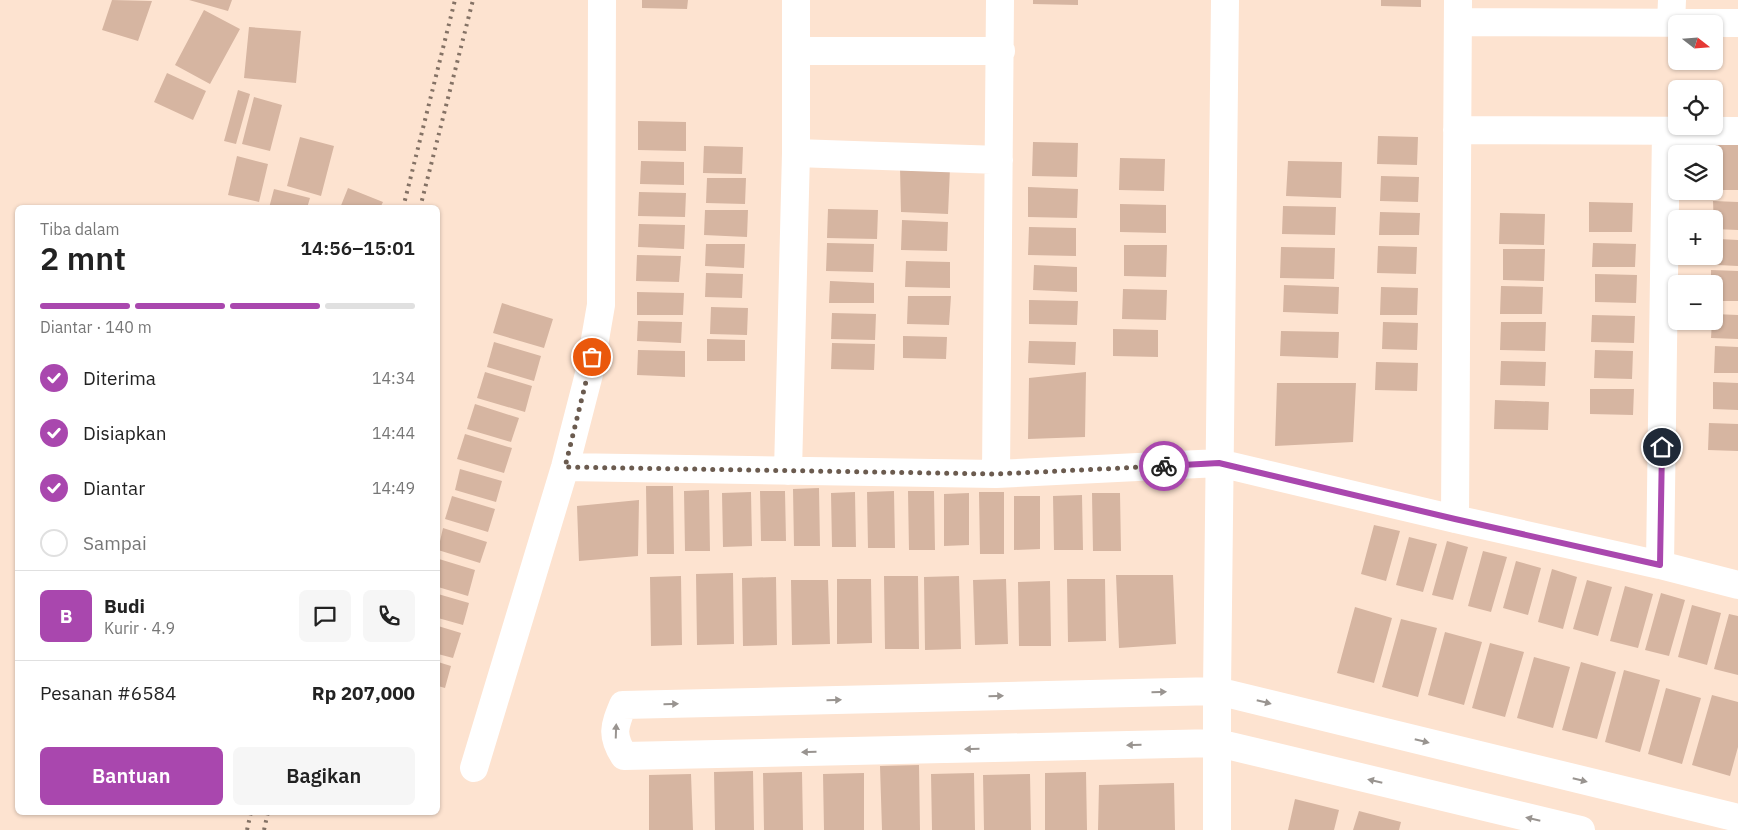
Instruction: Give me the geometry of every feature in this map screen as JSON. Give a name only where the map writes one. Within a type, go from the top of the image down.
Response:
[{"type":"street","points":[[474,768],[565,467],[588,374],[601,305],[602,0]]},
{"type":"street","points":[[788,471],[796,153],[796,0]]},
{"type":"street","points":[[996,474],[1000,0]]},
{"type":"street","points":[[1217,830],[1219,463],[1225,0]]},
{"type":"street","points":[[1455,519],[1458,11],[1671,11],[1738,23]]},
{"type":"street","points":[[796,51],[1000,51]]},
{"type":"street","points":[[1457,130],[1738,131]]},
{"type":"street","points":[[1660,565],[1666,131]]},
{"type":"street","points":[[796,153],[999,160]]},
{"type":"street","points":[[565,467],[996,474],[1219,463],[1660,565],[1738,585]]},
{"type":"street","points":[[1581,830],[1218,743],[624,756],[617,744],[614,733],[623,705],[1217,691],[1738,818]]},
{"type":"building","points":[[112,0],[152,1],[138,41],[102,30]]},
{"type":"building","points":[[189,0],[232,0],[228,11]]},
{"type":"building","points":[[642,0],[688,0],[687,9],[642,8]]},
{"type":"building","points":[[1033,0],[1078,0],[1078,5],[1033,4]]},
{"type":"building","points":[[1381,0],[1421,0],[1421,7],[1381,6]]},
{"type":"building","points":[[204,10],[240,29],[210,84],[175,65]]},
{"type":"building","points":[[249,27],[301,31],[296,83],[244,78]]},
{"type":"building","points":[[167,73],[206,91],[193,120],[154,102]]},
{"type":"building","points":[[238,90],[250,94],[236,144],[224,141]]},
{"type":"building","points":[[254,97],[282,105],[270,151],[242,144]]},
{"type":"building","points":[[638,121],[686,122],[686,151],[638,150]]},
{"type":"building","points":[[1378,136],[1418,137],[1417,165],[1377,164]]},
{"type":"building","points":[[300,137],[334,146],[321,196],[287,186]]},
{"type":"building","points":[[1712,141],[1738,141],[1738,190],[1723,190],[1723,145],[1712,145]]},
{"type":"building","points":[[1033,142],[1078,143],[1077,177],[1032,176]]},
{"type":"building","points":[[704,146],[743,147],[742,174],[703,173]]},
{"type":"building","points":[[237,156],[268,164],[259,202],[228,195]]},
{"type":"building","points":[[1120,158],[1165,159],[1164,191],[1119,190]]},
{"type":"building","points":[[641,161],[684,162],[684,185],[640,184]]},
{"type":"building","points":[[1288,161],[1342,162],[1341,198],[1286,196]]},
{"type":"building","points":[[900,168],[950,168],[948,214],[901,212]]},
{"type":"building","points":[[1381,176],[1419,177],[1418,202],[1380,201]]},
{"type":"building","points":[[707,178],[746,178],[745,204],[706,203]]},
{"type":"building","points":[[1028,187],[1078,189],[1077,218],[1028,217]]},
{"type":"building","points":[[348,188],[383,202],[382,205],[341,205]]},
{"type":"building","points":[[274,189],[310,198],[308,205],[270,205]]},
{"type":"building","points":[[639,192],[686,193],[685,217],[638,216]]},
{"type":"building","points":[[1713,201],[1738,202],[1738,230],[1723,229],[1723,210],[1713,210]]},
{"type":"building","points":[[1589,202],[1633,203],[1632,232],[1589,232]]},
{"type":"building","points":[[1120,204],[1166,205],[1166,233],[1120,232]]},
{"type":"building","points":[[1283,206],[1336,207],[1335,235],[1282,234]]},
{"type":"building","points":[[828,209],[878,210],[877,239],[827,238]]},
{"type":"building","points":[[705,210],[748,210],[747,237],[704,235]]},
{"type":"building","points":[[1380,212],[1420,213],[1419,235],[1379,235]]},
{"type":"building","points":[[1500,213],[1545,214],[1544,245],[1499,244]]},
{"type":"building","points":[[902,220],[948,222],[947,251],[901,250]]},
{"type":"building","points":[[639,224],[685,225],[684,249],[638,247]]},
{"type":"building","points":[[1029,227],[1076,228],[1076,256],[1028,255]]},
{"type":"building","points":[[1723,239],[1738,240],[1738,266],[1717,265],[1723,265]]},
{"type":"building","points":[[827,243],[874,244],[873,272],[826,271]]},
{"type":"building","points":[[1593,243],[1636,244],[1635,267],[1592,267]]},
{"type":"building","points":[[706,244],[745,244],[744,268],[705,266]]},
{"type":"building","points":[[1124,245],[1167,245],[1166,277],[1124,276]]},
{"type":"building","points":[[1378,246],[1417,247],[1416,274],[1377,273]]},
{"type":"building","points":[[1281,247],[1335,248],[1334,279],[1280,278]]},
{"type":"building","points":[[1503,249],[1545,249],[1544,281],[1503,280]]},
{"type":"building","points":[[637,255],[681,256],[679,282],[636,281]]},
{"type":"building","points":[[906,261],[950,262],[950,288],[905,287]]},
{"type":"building","points":[[1034,265],[1077,267],[1077,292],[1033,290]]},
{"type":"building","points":[[1711,270],[1738,271],[1738,301],[1723,301],[1723,275],[1711,275]]},
{"type":"building","points":[[706,273],[743,274],[742,298],[705,297]]},
{"type":"building","points":[[1595,274],[1637,275],[1636,303],[1595,302]]},
{"type":"building","points":[[830,281],[874,283],[874,303],[829,303]]},
{"type":"building","points":[[1284,285],[1339,287],[1338,314],[1283,312]]},
{"type":"building","points":[[1501,286],[1543,287],[1542,314],[1500,314]]},
{"type":"building","points":[[1381,287],[1418,288],[1417,315],[1380,315]]},
{"type":"building","points":[[1123,289],[1167,290],[1166,320],[1122,319]]},
{"type":"building","points":[[637,292],[684,293],[683,315],[637,315]]},
{"type":"building","points":[[908,296],[951,296],[949,325],[907,324]]},
{"type":"building","points":[[1029,300],[1078,301],[1077,325],[1029,324]]},
{"type":"building","points":[[502,303],[553,319],[544,348],[493,333]]},
{"type":"building","points":[[711,307],[748,308],[747,335],[710,334]]},
{"type":"building","points":[[832,313],[876,314],[875,340],[831,339]]},
{"type":"building","points":[[1723,314],[1738,315],[1738,339],[1711,338],[1711,330],[1723,330]]},
{"type":"building","points":[[1592,315],[1635,316],[1634,343],[1591,342]]},
{"type":"building","points":[[638,321],[682,322],[681,343],[637,341]]},
{"type":"building","points":[[1383,322],[1418,323],[1417,350],[1382,349]]},
{"type":"building","points":[[1501,322],[1546,322],[1545,351],[1500,350]]},
{"type":"building","points":[[1113,329],[1158,330],[1158,357],[1113,356]]},
{"type":"building","points":[[1281,331],[1339,332],[1338,358],[1280,356]]},
{"type":"building","points":[[903,336],[947,337],[946,359],[903,358]]},
{"type":"building","points":[[707,339],[745,340],[745,361],[707,361]]},
{"type":"building","points":[[1029,341],[1076,342],[1075,365],[1028,363]]},
{"type":"building","points":[[494,342],[541,356],[534,381],[487,367]]},
{"type":"building","points":[[832,343],[875,344],[874,370],[831,369]]},
{"type":"building","points":[[1715,346],[1738,347],[1738,373],[1714,373]]},
{"type":"building","points":[[638,350],[685,351],[685,377],[637,375]]},
{"type":"building","points":[[1595,350],[1633,351],[1632,379],[1594,378]]},
{"type":"building","points":[[1501,361],[1546,362],[1545,386],[1500,385]]},
{"type":"building","points":[[1376,362],[1418,363],[1417,391],[1375,390]]},
{"type":"building","points":[[485,372],[532,386],[525,412],[477,398]]},
{"type":"building","points":[[1086,372],[1085,437],[1028,439],[1029,378]]},
{"type":"building","points":[[1713,382],[1738,383],[1738,410],[1713,409]]},
{"type":"building","points":[[1277,383],[1356,383],[1353,442],[1275,446]]},
{"type":"building","points":[[1590,389],[1634,389],[1633,415],[1590,414]]},
{"type":"building","points":[[1495,400],[1549,402],[1548,430],[1494,429]]},
{"type":"building","points":[[475,404],[519,418],[511,442],[467,429]]},
{"type":"building","points":[[1709,423],[1738,424],[1738,451],[1708,450]]},
{"type":"building","points":[[465,434],[512,448],[504,473],[457,459]]},
{"type":"building","points":[[460,469],[502,481],[496,502],[455,490]]},
{"type":"building","points":[[646,486],[673,486],[674,554],[647,554]]},
{"type":"building","points":[[819,488],[820,546],[794,546],[793,489]]},
{"type":"building","points":[[709,490],[710,551],[685,551],[684,491]]},
{"type":"building","points":[[760,491],[785,491],[786,541],[761,541]]},
{"type":"building","points":[[894,491],[895,548],[868,548],[867,492]]},
{"type":"building","points":[[908,491],[934,491],[935,550],[909,550]]},
{"type":"building","points":[[751,492],[752,546],[723,547],[722,493]]},
{"type":"building","points":[[855,492],[856,547],[832,547],[831,493]]},
{"type":"building","points":[[979,492],[1004,492],[1004,554],[980,554]]},
{"type":"building","points":[[969,493],[969,545],[944,546],[944,494]]},
{"type":"building","points":[[1092,493],[1120,493],[1121,551],[1093,551]]},
{"type":"building","points":[[1082,495],[1083,550],[1054,550],[1053,496]]},
{"type":"building","points":[[452,496],[495,509],[488,532],[445,519]]},
{"type":"building","points":[[1014,496],[1040,496],[1040,549],[1014,550]]},
{"type":"building","points":[[639,500],[638,556],[579,561],[577,506]]},
{"type":"building","points":[[1374,525],[1400,531],[1386,581],[1361,574]]},
{"type":"building","points":[[443,528],[487,542],[480,563],[440,551]]},
{"type":"building","points":[[1409,537],[1437,544],[1423,592],[1396,585]]},
{"type":"building","points":[[1447,541],[1468,547],[1453,600],[1432,595]]},
{"type":"building","points":[[1483,551],[1507,557],[1491,612],[1468,606]]},
{"type":"building","points":[[440,559],[475,570],[468,596],[440,588]]},
{"type":"building","points":[[1516,561],[1541,568],[1528,615],[1503,608]]},
{"type":"building","points":[[1552,569],[1577,577],[1563,629],[1538,622]]},
{"type":"building","points":[[733,573],[734,644],[697,645],[696,574]]},
{"type":"building","points":[[1116,575],[1173,575],[1176,644],[1119,648]]},
{"type":"building","points":[[681,576],[682,645],[651,646],[650,577]]},
{"type":"building","points":[[884,576],[918,576],[919,649],[885,649]]},
{"type":"building","points":[[959,576],[961,649],[925,650],[924,577]]},
{"type":"building","points":[[776,577],[777,645],[743,646],[742,578]]},
{"type":"building","points":[[837,579],[871,579],[872,643],[837,644]]},
{"type":"building","points":[[1006,579],[1008,644],[975,645],[973,580]]},
{"type":"building","points":[[1067,579],[1105,579],[1106,641],[1068,642]]},
{"type":"building","points":[[791,580],[828,580],[830,644],[792,645]]},
{"type":"building","points":[[1587,580],[1612,587],[1598,636],[1573,629]]},
{"type":"building","points":[[1050,581],[1051,646],[1019,646],[1018,582]]},
{"type":"building","points":[[1625,586],[1653,594],[1638,648],[1610,641]]},
{"type":"building","points":[[1661,593],[1685,600],[1669,656],[1645,650]]},
{"type":"building","points":[[440,595],[469,603],[463,625],[440,619]]},
{"type":"building","points":[[1692,605],[1721,613],[1707,665],[1678,657]]},
{"type":"building","points":[[1355,607],[1392,618],[1374,683],[1337,673]]},
{"type":"building","points":[[1729,614],[1738,616],[1738,675],[1714,669]]},
{"type":"building","points":[[1401,619],[1437,628],[1418,697],[1382,687]]},
{"type":"building","points":[[440,627],[461,633],[453,658],[440,655]]},
{"type":"building","points":[[1445,632],[1482,642],[1464,705],[1428,695]]},
{"type":"building","points":[[1490,643],[1524,652],[1505,717],[1472,708]]},
{"type":"building","points":[[1534,657],[1570,667],[1553,728],[1517,718]]},
{"type":"building","points":[[1581,662],[1616,672],[1597,739],[1562,730]]},
{"type":"building","points":[[440,663],[451,666],[445,688],[440,687]]},
{"type":"building","points":[[1624,670],[1660,680],[1640,752],[1605,742]]},
{"type":"building","points":[[1666,688],[1701,698],[1682,764],[1648,754]]},
{"type":"building","points":[[1712,695],[1738,702],[1738,747],[1730,776],[1692,765]]},
{"type":"building","points":[[919,765],[920,830],[882,830],[880,766]]},
{"type":"building","points":[[753,771],[754,830],[715,830],[714,772]]},
{"type":"building","points":[[802,772],[803,830],[764,830],[763,773]]},
{"type":"building","points":[[1086,772],[1087,830],[1045,830],[1045,773]]},
{"type":"building","points":[[864,773],[864,830],[824,830],[823,774]]},
{"type":"building","points":[[974,773],[975,830],[932,830],[931,774]]},
{"type":"building","points":[[691,774],[693,830],[649,830],[649,775]]},
{"type":"building","points":[[1030,774],[1031,830],[984,830],[983,775]]},
{"type":"building","points":[[1174,783],[1175,830],[1098,830],[1099,785]]},
{"type":"building","points":[[1295,799],[1339,810],[1334,830],[1288,830]]},
{"type":"building","points":[[1359,811],[1401,822],[1399,830],[1353,830]]},
{"type":"railway","points":[[404,205],[455,0]]},
{"type":"railway","points":[[421,205],[473,0]]},
{"type":"railway","points":[[247,830],[250,815]]},
{"type":"railway","points":[[264,830],[267,815]]},
{"type":"way so far","points":[[592,357],[565,467],[996,474],[1164,466]]},
{"type":"route","points":[[1164,466],[1219,463],[1660,565],[1662,447]]}]
